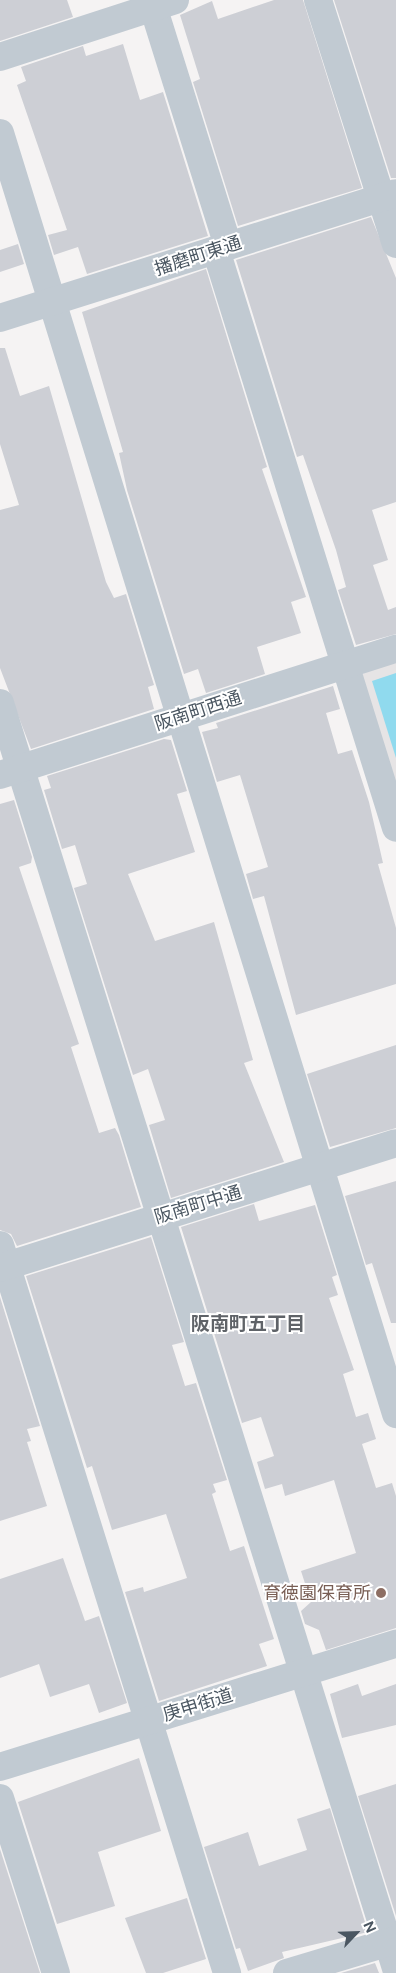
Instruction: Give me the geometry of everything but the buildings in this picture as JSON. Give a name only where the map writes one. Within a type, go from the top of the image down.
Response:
[{"type":"street","points":[[318,0],[389,196],[396,244]]},
{"type":"street","points":[[0,57],[160,2],[222,248],[345,665],[396,828]]},
{"type":"street","points":[[0,133],[177,718],[320,1167],[396,1414]]},
{"type":"street","name":"播磨町東通","points":[[0,318],[389,196]]},
{"type":"street","name":"阪南町西通","points":[[10,771],[396,649]]},
{"type":"street","points":[[0,703],[10,771],[160,1216],[304,1672],[392,1941],[396,1968]]},
{"type":"street","name":"阪南町中通","points":[[2,1260],[160,1216],[396,1143]]},
{"type":"street","points":[[2,1260],[227,1973]]},
{"type":"street","name":"庚申街道","points":[[0,1767],[396,1644]]},
{"type":"street","points":[[0,1798],[56,1973]]},
{"type":"street","points":[[287,1973],[392,1941]]},
{"type":"shaded area","points":[[396,658],[396,796],[359,680],[368,667]]},
{"type":"water","points":[[396,673],[396,758],[372,681]]},
{"type":"place","name":"育徳園保育所","points":[[381,1593]]},
{"type":"district","name":"阪南町五丁目","points":[[248,1324]]}]
